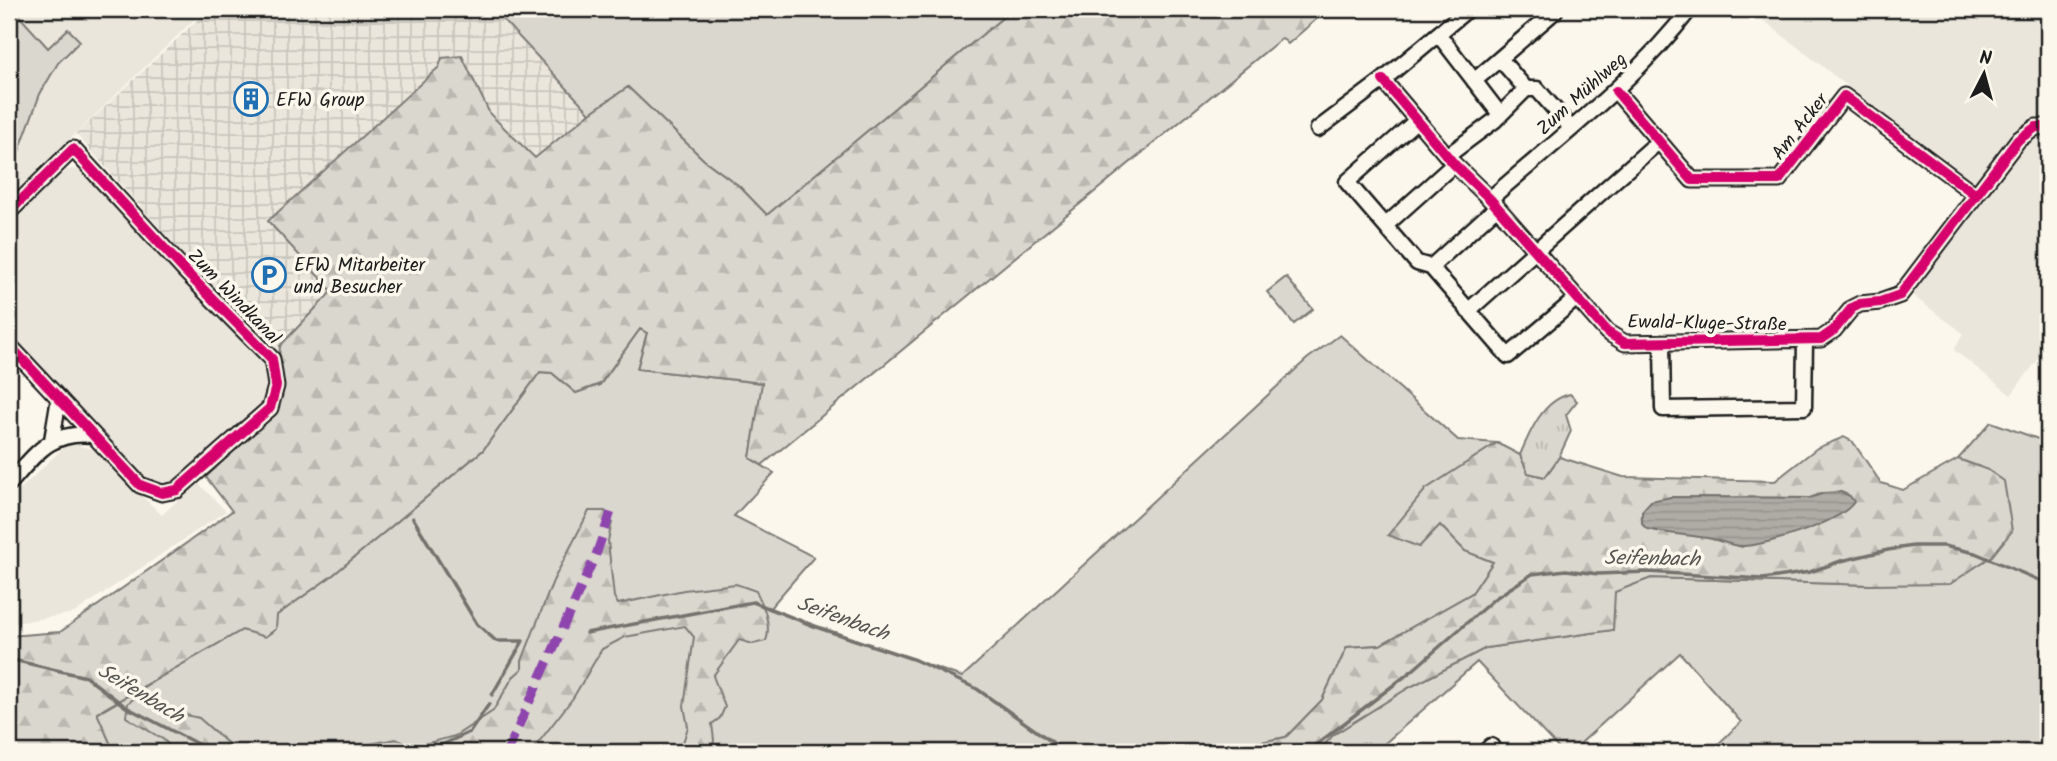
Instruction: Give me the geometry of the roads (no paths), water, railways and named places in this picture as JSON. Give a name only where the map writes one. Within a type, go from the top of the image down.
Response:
[{"type":"street","points":[[1318,129],[1383,80],[1468,9]]},
{"type":"street","name":"Zum Mühlweg","points":[[1431,267],[1571,128],[1616,91],[1670,35],[1690,9]]},
{"type":"street","points":[[1474,81],[1555,11]]},
{"type":"street","points":[[1439,34],[1500,113]]},
{"type":"street","points":[[1500,59],[1526,89]]},
{"type":"street","name":"Ewald-Kluge-Straße","points":[[1383,80],[1451,160],[1494,203],[1607,332],[1625,343],[1821,339],[1834,330],[1852,308],[1860,303],[1880,302],[1900,295],[2018,140],[2036,127],[2048,127]]},
{"type":"street","points":[[1386,225],[1526,89],[1537,89],[1571,128]]},
{"type":"street","name":"Am Acker","points":[[1616,91],[1692,180],[1779,180],[1844,96],[1976,195]]},
{"type":"street","points":[[1417,120],[1347,182],[1417,263],[1431,267],[1508,356],[1577,298]]},
{"type":"street","points":[[1468,311],[1658,142]]},
{"type":"street","name":"Zum Windkanal","points":[[9,212],[73,149],[186,272],[272,359],[276,386],[270,408],[177,490],[162,493],[140,485],[9,345]]},
{"type":"street","points":[[1661,342],[1663,409],[1804,407],[1805,341]]},
{"type":"street","points":[[52,440],[59,398]]},
{"type":"street","points":[[9,484],[52,440],[66,435],[93,435]]},
{"type":"street","points":[[1485,752],[1491,746],[1495,752]]},
{"type":"waterway","points":[[413,518],[477,624],[496,641],[523,641],[492,695]]},
{"type":"waterway","name":"Seifenbach","points":[[1307,752],[1413,670],[1494,599],[1532,574],[1566,570],[1598,574],[1647,572],[1763,579],[1810,572],[1841,561],[1888,550],[1913,546],[1944,546],[1975,553],[2048,584]]},
{"type":"waterway","name":"Seifenbach","points":[[586,633],[753,602],[819,628],[913,659],[977,689],[1066,752]]},
{"type":"waterway","name":"Seifenbach","points":[[9,659],[86,677],[126,707],[213,752]]},
{"type":"waterway","name":"Seifenbach","points":[[407,752],[435,748],[470,732],[489,704]]},
{"type":"place","name":"EFW Group","points":[[251,99]]},
{"type":"place","name":"EFW Mitarbeiter und Besucher","points":[[269,275]]}]
